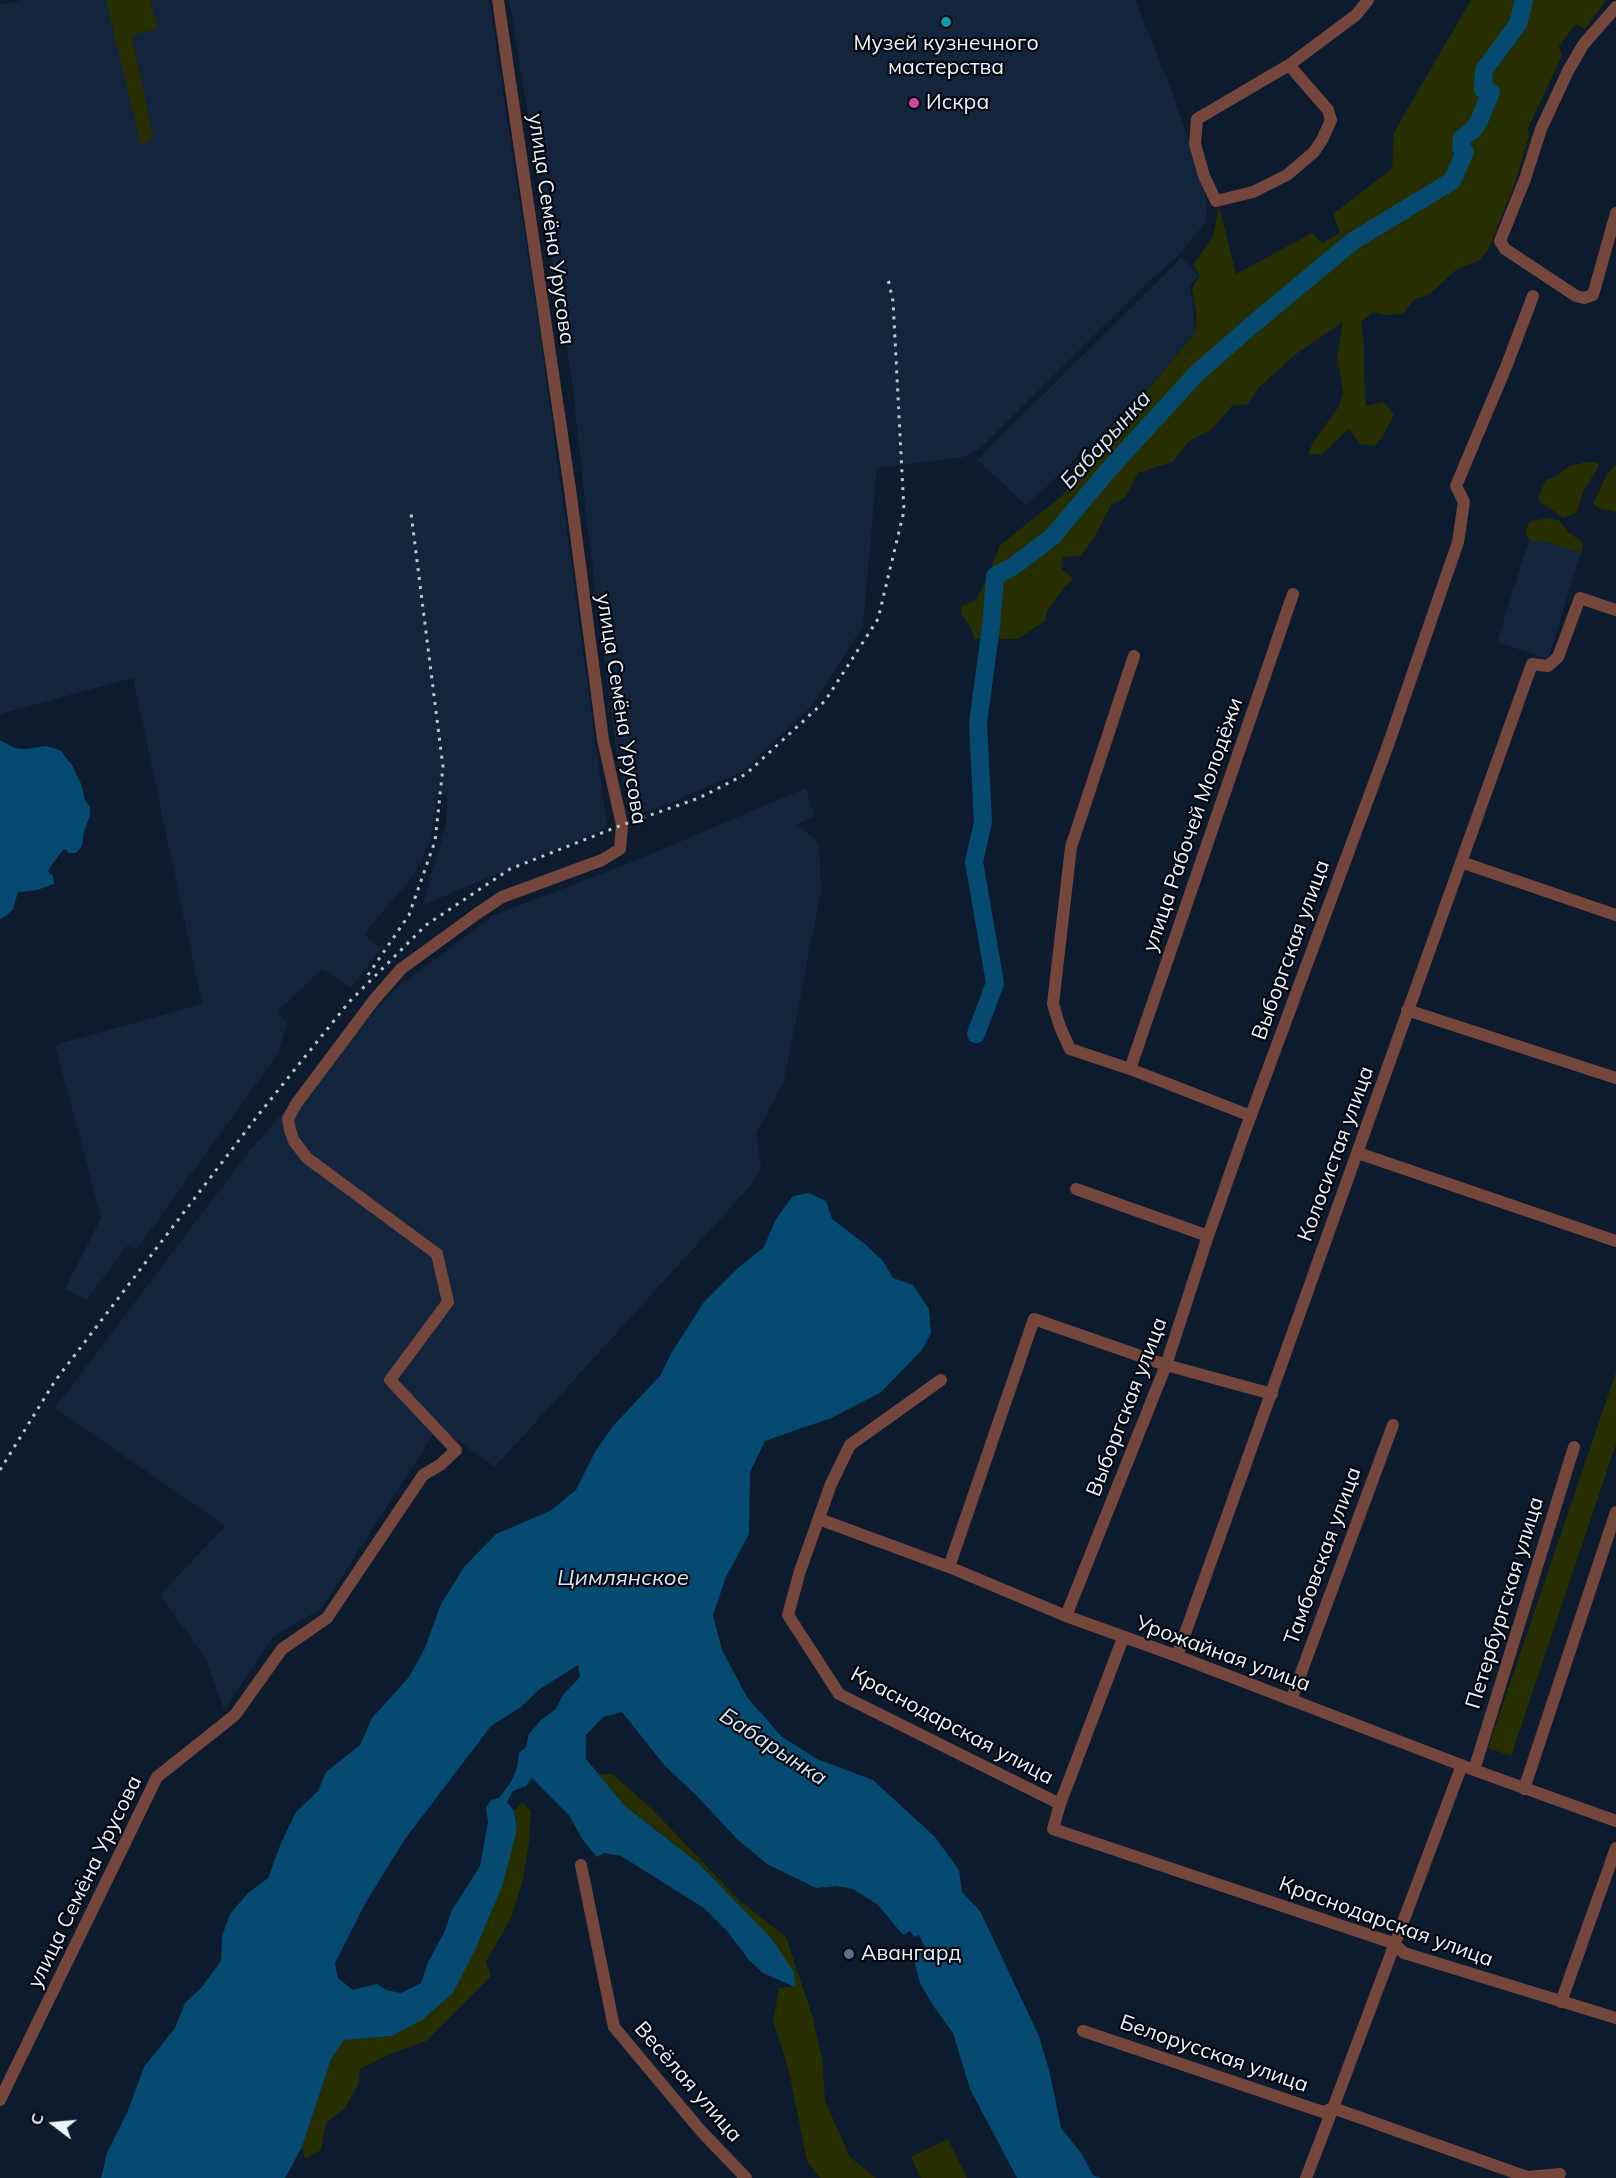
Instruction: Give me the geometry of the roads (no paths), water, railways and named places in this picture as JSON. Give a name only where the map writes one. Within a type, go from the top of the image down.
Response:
[{"type":"street","name":"улица Семёна Урусова","points":[[0,2100],[157,1777],[235,1714],[282,1649],[327,1618],[423,1475],[441,1465],[456,1450],[390,1380],[448,1302],[437,1254],[308,1158],[294,1141],[288,1119],[296,1104],[374,1000],[401,969],[502,897],[602,860],[620,849],[622,825],[603,740],[570,489],[498,0]]},
{"type":"street","points":[[1289,65],[1328,110],[1331,120],[1322,140],[1314,152],[1287,175],[1253,192],[1216,201],[1204,176],[1195,144],[1197,119],[1289,65],[1356,15],[1368,0]]},
{"type":"street","points":[[1616,7],[1583,45],[1568,71],[1541,129],[1525,179],[1500,241],[1505,249],[1576,296],[1593,295],[1616,213]]},
{"type":"street","name":"Выборгская улица","points":[[1066,1616],[1166,1365],[1208,1236],[1387,748],[1458,542],[1464,502],[1455,486],[1506,367],[1533,296]]},
{"type":"street","name":"улица Рабочей Молодёжи","points":[[1130,1069],[1293,594]]},
{"type":"street","name":"Колосистая улица","points":[[1177,1656],[1532,664],[1548,666],[1558,657],[1580,598],[1616,610]]},
{"type":"street","points":[[1134,656],[1071,847],[1053,1004],[1070,1049],[1130,1069],[1251,1116]]},
{"type":"street","points":[[1461,862],[1616,915]]},
{"type":"street","points":[[1407,1010],[1616,1078]]},
{"type":"street","points":[[1358,1153],[1616,1240]]},
{"type":"street","points":[[1076,1189],[1208,1236]]},
{"type":"street","points":[[949,1567],[1034,1318],[1166,1365],[1272,1394]]},
{"type":"street","name":"Краснодарская улица","points":[[941,1380],[850,1445],[831,1484],[800,1571],[788,1615],[839,1694],[1060,1804],[1053,1829],[1393,1943],[1404,1953],[1616,2018]]},
{"type":"street","name":"Тамбовская улица","points":[[1291,1700],[1393,1425]]},
{"type":"street","name":"Петербургская улица","points":[[1474,1770],[1574,1448]]},
{"type":"street","points":[[1524,1788],[1616,1512]]},
{"type":"street","name":"Урожайная улица","points":[[819,1519],[949,1567],[1123,1638],[1177,1656],[1474,1770],[1616,1821]]},
{"type":"street","points":[[1060,1804],[1123,1638]]},
{"type":"street","name":"Белорусская улица","points":[[1333,2108],[1393,1943],[1462,1765]]},
{"type":"street","points":[[1561,2002],[1616,1848]]},
{"type":"street","name":"Весёлая улица","points":[[581,1865],[614,2027],[701,2131],[746,2178]]},
{"type":"street","name":"Белорусская улица","points":[[1083,2031],[1323,2112],[1333,2108],[1527,2177],[1560,2174]]},
{"type":"street","points":[[1306,2178],[1333,2108]]},
{"type":"water","points":[[0,740],[14,748],[46,746],[60,750],[72,765],[82,786],[85,800],[90,807],[90,816],[84,831],[82,846],[76,853],[68,853],[66,849],[62,851],[48,871],[53,876],[54,884],[37,890],[18,892],[13,909],[0,919]]},
{"type":"water","name":"Цимлянское","points":[[808,1193],[826,1201],[832,1219],[883,1261],[893,1278],[913,1285],[929,1309],[931,1333],[922,1350],[880,1393],[831,1418],[765,1441],[750,1472],[749,1534],[726,1577],[713,1615],[722,1650],[747,1697],[781,1736],[817,1759],[873,1780],[935,1837],[959,1870],[962,1892],[980,1911],[1039,2036],[1050,2074],[1061,2128],[1081,2153],[1093,2175],[1101,2178],[1017,2178],[970,2089],[953,2033],[920,1983],[913,1956],[926,1949],[919,1935],[914,1937],[910,1931],[903,1935],[878,1905],[853,1889],[836,1886],[816,1888],[767,1864],[737,1839],[665,1766],[622,1712],[603,1717],[586,1735],[586,1759],[625,1806],[697,1862],[772,1939],[794,1972],[795,1987],[763,1973],[704,1908],[621,1856],[604,1853],[597,1857],[582,1839],[569,1815],[532,1778],[526,1786],[513,1791],[507,1802],[514,1811],[517,1829],[503,1884],[476,1948],[453,1993],[422,2020],[392,2036],[344,2040],[331,2059],[302,2147],[285,2178],[101,2178],[107,2153],[127,2113],[144,2067],[175,2028],[185,2003],[201,1988],[221,1961],[222,1936],[230,1914],[248,1893],[268,1878],[296,1812],[318,1791],[326,1772],[360,1745],[372,1718],[409,1677],[425,1648],[441,1604],[465,1566],[496,1534],[550,1511],[576,1490],[595,1452],[613,1426],[660,1376],[672,1352],[704,1302],[737,1269],[764,1247],[776,1219],[793,1196]],"holes":[[[578,1665],[580,1677],[563,1695],[556,1709],[541,1720],[529,1734],[526,1747],[519,1753],[517,1768],[511,1782],[499,1798],[491,1800],[486,1808],[488,1822],[480,1866],[452,1910],[421,1983],[401,1993],[386,1990],[377,1984],[353,1990],[338,1978],[335,1963],[366,1902],[405,1839],[491,1726],[521,1707],[540,1689]]]},
{"type":"waterway","name":"Бабарынка","points":[[976,1034],[995,983],[974,862],[983,822],[978,723],[995,576],[1014,566],[1053,536],[1111,467],[1197,373],[1252,325],[1353,241],[1452,181],[1465,152],[1461,148],[1462,138],[1473,130],[1479,121],[1491,92],[1483,89],[1484,70],[1518,24],[1524,0]]},
{"type":"railway","points":[[0,1470],[55,1381],[259,1114],[349,1002],[426,925],[510,869],[622,825],[699,798],[746,774],[825,701],[878,619],[904,511],[893,301],[888,279]]},
{"type":"railway","points":[[368,975],[409,915],[435,841],[443,767],[411,513]]},
{"type":"place","name":"Музей кузнечного мастерства","points":[[946,22]]},
{"type":"place","name":"Искра","points":[[914,103]]},
{"type":"place","name":"Авангард","points":[[849,1954]]}]
